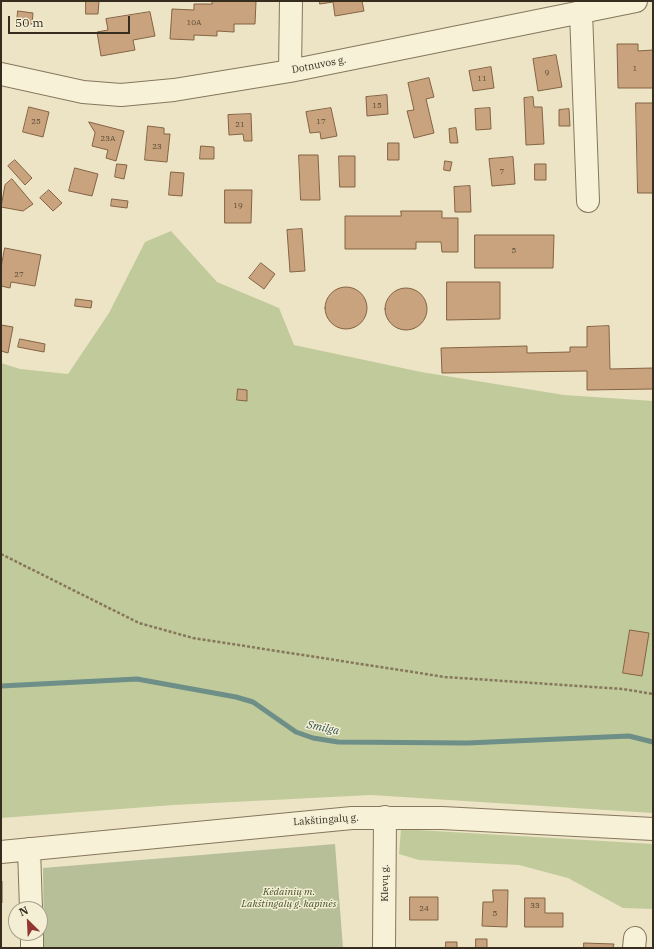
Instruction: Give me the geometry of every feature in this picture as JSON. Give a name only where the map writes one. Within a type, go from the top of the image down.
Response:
[{"type":"street","points":[[290,70],[291,1]]},
{"type":"street","name":"Dotnuvos g.","points":[[1,74],[83,92],[121,95],[174,90],[290,70],[632,1]]},
{"type":"street","points":[[581,12],[588,201]]},
{"type":"street","name":"Lakštingalų g.","points":[[1,852],[307,821],[384,817],[442,818],[653,829]]},
{"type":"street","name":"Klevų g.","points":[[384,817],[384,948]]},
{"type":"street","points":[[30,849],[31,901]]},
{"type":"path","points":[[1,554],[116,613],[160,630],[235,645],[445,677],[623,689],[653,694]]},
{"type":"green space","points":[[171,231],[217,282],[279,308],[294,345],[421,372],[564,395],[653,401],[653,813],[371,795],[173,805],[1,818],[1,363],[20,369],[68,374],[109,313],[145,242]]},
{"type":"green space","points":[[401,829],[653,844],[653,909],[623,908],[568,878],[519,865],[419,860],[399,854]]},
{"type":"green space","name":"Kėdainių m. Lakštingalų g. kapinės","points":[[335,844],[343,948],[44,948],[44,941],[48,941],[48,901],[43,901],[43,868]]},
{"type":"building","points":[[86,1],[99,1],[98,14],[86,14]]},
{"type":"building","points":[[212,1],[256,1],[255,24],[234,24],[234,32],[217,31],[217,36],[194,35],[194,40],[170,39],[172,9],[194,10],[194,4],[212,4]]},
{"type":"building","points":[[320,1],[362,1],[364,11],[335,16],[333,2],[320,4]]},
{"type":"building","points":[[18,11],[33,13],[32,24],[17,23]]},
{"type":"building","points":[[150,12],[155,36],[133,40],[135,50],[101,56],[97,32],[108,30],[106,19]]},
{"type":"building","points":[[617,44],[638,44],[638,51],[653,50],[653,88],[618,88]]},
{"type":"building","points":[[556,55],[562,87],[538,91],[533,59]]},
{"type":"building","points":[[491,67],[494,88],[473,91],[469,71]]},
{"type":"building","points":[[429,78],[434,97],[426,99],[434,133],[414,138],[407,111],[414,110],[408,83]]},
{"type":"building","points":[[387,95],[388,114],[367,116],[366,97]]},
{"type":"building","points":[[533,97],[534,107],[542,107],[544,144],[526,145],[524,98]]},
{"type":"building","points":[[636,103],[653,103],[653,193],[638,193]]},
{"type":"building","points":[[29,107],[49,112],[43,137],[23,132]]},
{"type":"building","points":[[331,108],[337,136],[321,139],[320,132],[310,133],[306,112]]},
{"type":"building","points":[[490,108],[491,129],[476,130],[475,109]]},
{"type":"building","points":[[569,109],[570,126],[559,126],[559,110]]},
{"type":"building","points":[[251,114],[252,141],[244,141],[243,134],[229,135],[228,115]]},
{"type":"building","points":[[89,122],[124,131],[116,161],[106,158],[108,150],[92,146],[95,133]]},
{"type":"building","points":[[148,126],[164,128],[164,134],[170,134],[167,162],[145,160]]},
{"type":"building","points":[[456,128],[458,143],[450,143],[449,129]]},
{"type":"building","points":[[388,143],[399,143],[399,160],[388,160]]},
{"type":"building","points":[[201,146],[214,147],[214,159],[200,159]]},
{"type":"building","points":[[299,155],[318,155],[320,200],[301,200]]},
{"type":"building","points":[[339,156],[355,156],[355,187],[340,187]]},
{"type":"building","points":[[513,157],[515,184],[492,186],[489,159]]},
{"type":"building","points":[[15,160],[32,178],[25,185],[8,166]]},
{"type":"building","points":[[445,161],[452,162],[450,171],[444,170]]},
{"type":"building","points":[[117,164],[127,165],[124,179],[115,177]]},
{"type":"building","points":[[535,164],[546,164],[546,180],[535,180]]},
{"type":"building","points":[[75,168],[98,174],[92,196],[69,191]]},
{"type":"building","points":[[171,172],[184,173],[182,196],[169,195]]},
{"type":"building","points":[[12,179],[33,204],[23,211],[1,207],[5,185]]},
{"type":"building","points":[[470,186],[471,212],[455,212],[454,187]]},
{"type":"building","points":[[49,190],[62,203],[53,211],[40,198]]},
{"type":"building","points":[[225,190],[252,190],[251,223],[225,223]]},
{"type":"building","points":[[112,199],[128,201],[127,208],[111,206]]},
{"type":"building","points":[[401,211],[442,211],[442,218],[458,218],[458,252],[442,252],[441,242],[416,242],[416,249],[345,249],[345,216],[401,216]]},
{"type":"building","points":[[302,229],[305,271],[290,272],[287,230]]},
{"type":"building","points":[[475,235],[554,235],[553,268],[475,268]]},
{"type":"building","points":[[5,248],[41,255],[35,286],[11,282],[10,288],[1,286],[1,268]]},
{"type":"building","points":[[261,263],[275,274],[264,289],[249,278]]},
{"type":"building","points":[[447,282],[500,282],[500,319],[447,320]]},
{"type":"building","points":[[342,287],[350,287],[358,290],[364,296],[367,308],[364,320],[358,326],[350,329],[342,329],[334,326],[328,320],[325,312],[325,304],[328,296],[334,290]]},
{"type":"building","points":[[402,288],[410,288],[418,291],[424,297],[427,309],[424,321],[418,327],[410,330],[402,330],[394,327],[388,321],[385,313],[385,305],[388,297],[394,291]]},
{"type":"building","points":[[76,299],[92,301],[91,308],[75,306]]},
{"type":"building","points":[[1,325],[13,327],[8,353],[1,351]]},
{"type":"building","points":[[609,326],[610,369],[653,368],[653,389],[587,390],[587,371],[442,373],[441,348],[527,346],[527,353],[570,352],[570,347],[587,347],[587,327]]},
{"type":"building","points":[[20,339],[45,344],[44,352],[18,347]]},
{"type":"building","points":[[238,389],[247,390],[247,401],[237,400]]},
{"type":"building","points":[[630,630],[649,633],[642,676],[623,673]]},
{"type":"building","points":[[2,881],[2,903],[1,903]]},
{"type":"building","points":[[493,890],[508,890],[507,927],[482,926],[483,902],[493,902]]},
{"type":"building","points":[[410,897],[438,897],[438,920],[410,920]]},
{"type":"building","points":[[525,898],[545,898],[545,913],[563,913],[563,927],[525,927]]},
{"type":"building","points":[[476,939],[487,939],[487,948],[476,948]]},
{"type":"building","points":[[446,942],[457,942],[457,948],[446,948]]},
{"type":"building","points":[[584,943],[614,944],[613,948],[584,948]]},
{"type":"waterway","name":"Smilga","points":[[1,686],[137,679],[236,697],[253,702],[296,732],[313,738],[338,742],[467,743],[629,736],[653,742]]}]
